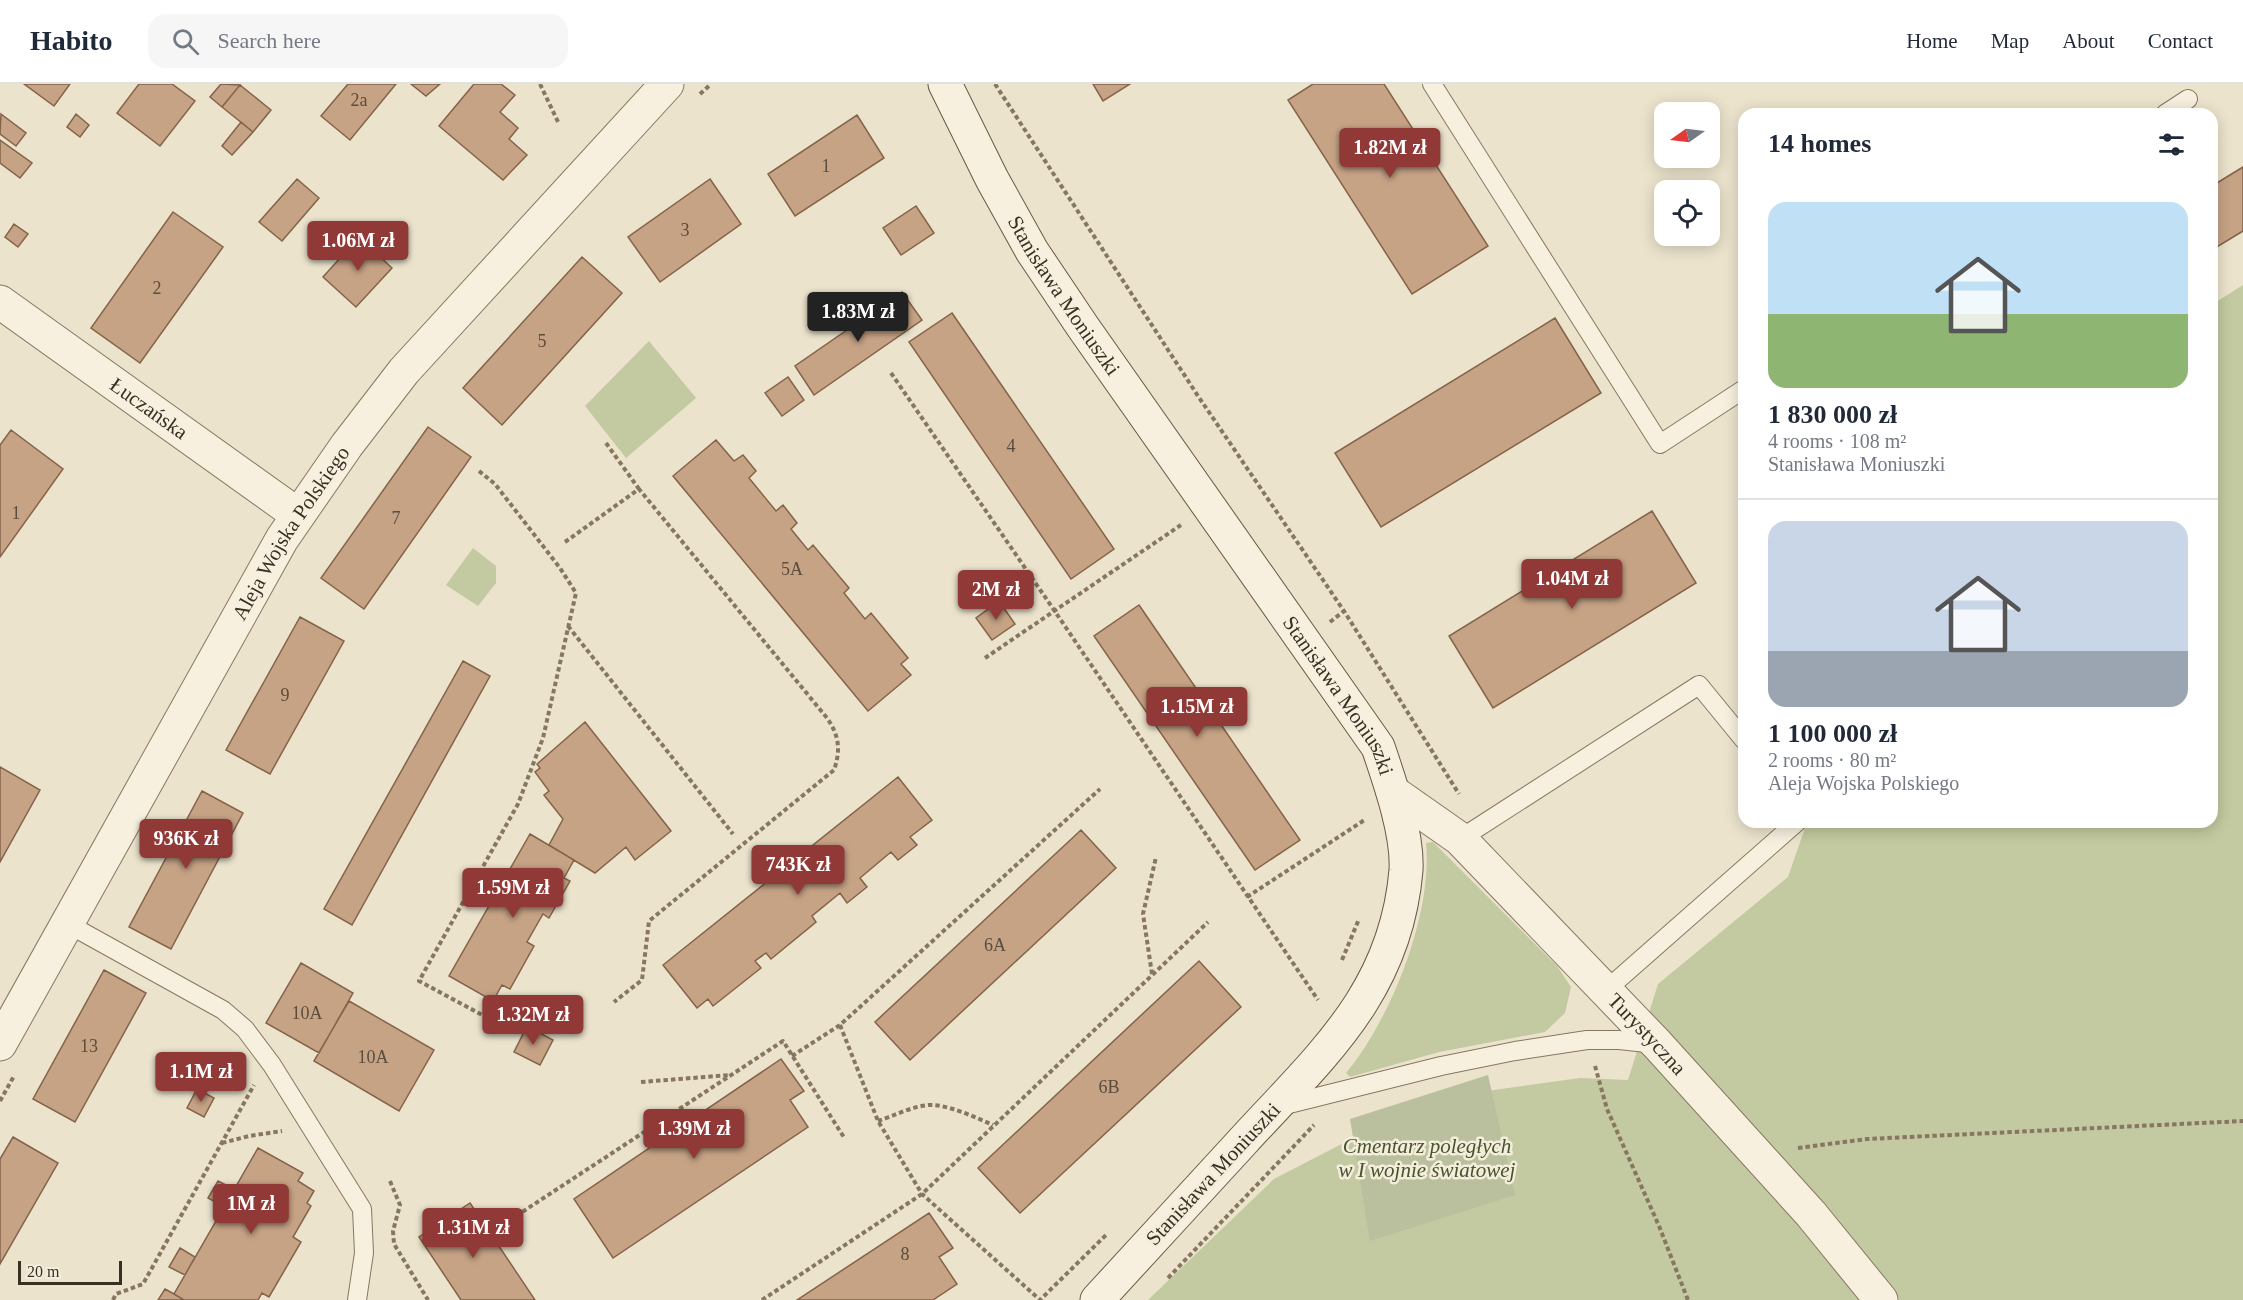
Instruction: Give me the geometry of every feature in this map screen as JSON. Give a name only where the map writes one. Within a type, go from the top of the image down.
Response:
[{"type":"street","name":"Stanisława Moniuszki","points":[[945,84],[992,179],[1032,250],[1083,327],[1378,747],[1393,792],[1401,827],[1406,868],[1401,906],[1389,947],[1375,981],[1361,1006],[1315,1065],[1097,1300]]},
{"type":"street","name":"Aleja Wojska Polskiego","points":[[0,1044],[282,539],[347,445],[404,371],[681,92]]},
{"type":"street","name":"Łuczańska","points":[[0,302],[298,515]]},
{"type":"street","name":"Turystyczna","points":[[1393,792],[1470,833],[1605,991],[1657,1044],[1811,1214],[1881,1300]]},
{"type":"lane","points":[[1432,84],[1660,444],[1738,393]]},
{"type":"lane","points":[[2174,108],[2188,99]]},
{"type":"lane","points":[[1470,833],[1698,685],[1738,733]]},
{"type":"lane","points":[[1605,991],[1790,828]]},
{"type":"lane","points":[[68,924],[223,1010],[245,1029],[272,1065],[362,1209],[363,1253],[357,1300]]},
{"type":"lane","points":[[1273,1108],[1441,1066],[1515,1051],[1587,1040],[1619,1040],[1657,1044]]},
{"type":"path","points":[[540,84],[559,124]]},
{"type":"path","points":[[542,89],[547,84]]},
{"type":"path","points":[[681,92],[711,84]]},
{"type":"path","points":[[995,84],[1198,396],[1344,611],[1470,833]]},
{"type":"path","points":[[891,373],[1318,1000]]},
{"type":"path","points":[[606,443],[639,489],[827,718],[833,726],[840,753],[834,770],[649,921],[642,980],[614,1002]]},
{"type":"path","points":[[479,471],[495,484],[560,568],[576,593],[543,738],[518,804],[419,981],[500,1024]]},
{"type":"path","points":[[565,542],[639,489]]},
{"type":"path","points":[[985,658],[1184,523]]},
{"type":"path","points":[[568,626],[733,834]]},
{"type":"path","points":[[792,1056],[840,1025],[1100,789]]},
{"type":"path","points":[[1364,810],[1367,829]]},
{"type":"path","points":[[1247,897],[1366,818]]},
{"type":"path","points":[[1152,974],[1143,914],[1156,857]]},
{"type":"path","points":[[1338,970],[1361,914]]},
{"type":"path","points":[[762,1300],[922,1194],[1208,922]]},
{"type":"path","points":[[1312,1009],[1323,993]]},
{"type":"path","points":[[840,1025],[878,1121],[922,1194],[1040,1300],[1115,1226]]},
{"type":"path","points":[[1587,1040],[1607,1109],[1659,1226],[1688,1300]]},
{"type":"path","points":[[510,1220],[783,1041],[845,1139]]},
{"type":"path","points":[[0,1101],[16,1072]]},
{"type":"path","points":[[641,1082],[731,1075]]},
{"type":"path","points":[[113,1300],[116,1294],[143,1284],[257,1079]]},
{"type":"path","points":[[878,1121],[933,1105],[975,1117],[993,1125]]},
{"type":"path","points":[[1162,1284],[1319,1121]]},
{"type":"path","points":[[1756,1154],[1867,1139],[2243,1121]]},
{"type":"path","points":[[222,1144],[249,1136],[290,1130],[314,1131]]},
{"type":"path","points":[[390,1181],[400,1205],[393,1231],[394,1244],[428,1300]]},
{"type":"green space","points":[[2243,285],[2243,1300],[1148,1300],[1274,1179],[1361,1134],[1459,1095],[1580,1078],[1628,1080],[1658,984],[1788,877],[1805,828],[2218,828],[2218,301]]},
{"type":"green space","points":[[649,341],[696,398],[626,458],[585,406]]},
{"type":"green space","points":[[473,548],[496,566],[496,583],[478,606],[446,585]]},
{"type":"green space","points":[[1433,842],[1557,966],[1571,987],[1565,1013],[1545,1032],[1439,1052],[1350,1077],[1346,1073],[1363,1051],[1378,1024],[1406,964],[1423,901],[1426,843]]},
{"type":"green space","name":"Cmentarz poległych w I wojnie światowej","points":[[1488,1075],[1515,1195],[1370,1241],[1350,1119]]},
{"type":"building","points":[[24,84],[70,84],[54,106]]},
{"type":"building","points":[[139,84],[172,84],[195,101],[160,146],[117,113]]},
{"type":"building","points":[[221,84],[240,85],[222,107],[210,97]]},
{"type":"building","points":[[348,84],[396,84],[350,140],[321,116]]},
{"type":"building","points":[[411,84],[440,84],[426,96]]},
{"type":"building","points":[[474,84],[501,84],[515,95],[500,112],[518,128],[509,139],[527,155],[503,180],[439,126]]},
{"type":"building","points":[[1093,84],[1130,84],[1103,101]]},
{"type":"building","points":[[1313,84],[1384,84],[1488,246],[1412,294],[1288,100]]},
{"type":"building","points":[[240,85],[271,110],[253,132],[222,107]]},
{"type":"building","points":[[1,114],[26,133],[16,146],[0,134]]},
{"type":"building","points":[[76,114],[89,125],[80,137],[67,127]]},
{"type":"building","points":[[857,115],[884,158],[795,216],[768,174]]},
{"type":"building","points":[[241,122],[253,132],[232,155],[222,146]]},
{"type":"building","points":[[0,140],[32,163],[20,178],[0,163]]},
{"type":"building","points":[[2243,167],[2243,231],[2218,246],[2218,182]]},
{"type":"building","points":[[297,179],[319,198],[282,241],[259,222]]},
{"type":"building","points":[[710,179],[741,224],[660,282],[628,237]]},
{"type":"building","points":[[916,206],[934,233],[901,255],[883,228]]},
{"type":"building","points":[[173,212],[223,247],[140,363],[91,328]]},
{"type":"building","points":[[14,224],[28,234],[18,247],[5,237]]},
{"type":"building","points":[[359,237],[392,268],[356,307],[323,277]]},
{"type":"building","points":[[582,257],[622,293],[502,425],[463,388]]},
{"type":"building","points":[[902,292],[922,320],[814,395],[795,366]]},
{"type":"building","points":[[952,313],[1114,549],[1071,579],[909,342]]},
{"type":"building","points":[[1555,318],[1601,393],[1381,527],[1335,453]]},
{"type":"building","points":[[788,377],[804,400],[782,416],[765,393]]},
{"type":"building","points":[[428,427],[471,457],[364,609],[321,578]]},
{"type":"building","points":[[11,430],[63,469],[0,557],[0,445]]},
{"type":"building","points":[[716,440],[734,461],[743,455],[756,471],[749,478],[776,511],[783,505],[797,523],[791,529],[808,550],[813,545],[849,588],[844,593],[865,619],[871,613],[908,658],[901,664],[911,675],[868,711],[673,476]]},
{"type":"building","points":[[1652,511],[1696,583],[1493,708],[1449,636]]},
{"type":"building","points":[[999,601],[1015,624],[992,640],[976,618]]},
{"type":"building","points":[[1139,605],[1300,840],[1255,870],[1094,636]]},
{"type":"building","points":[[300,617],[344,641],[270,774],[226,750]]},
{"type":"building","points":[[463,661],[490,676],[352,925],[324,909]]},
{"type":"building","points":[[585,722],[671,831],[635,860],[626,847],[595,873],[549,845],[563,819],[544,795],[549,791],[535,772],[540,768],[537,764]]},
{"type":"building","points":[[0,767],[40,790],[0,862]]},
{"type":"building","points":[[898,777],[932,820],[910,837],[917,845],[898,860],[891,852],[860,878],[867,887],[847,903],[840,893],[812,916],[816,922],[771,959],[766,953],[755,961],[761,968],[713,1006],[708,999],[697,1008],[663,965]]},
{"type":"building","points":[[202,791],[243,813],[171,949],[129,927]]},
{"type":"building","points":[[1081,830],[1116,868],[910,1060],[875,1022]]},
{"type":"building","points":[[530,834],[574,860],[564,878],[570,881],[549,918],[543,914],[527,942],[534,946],[510,989],[502,985],[493,1001],[449,976]]},
{"type":"building","points":[[1199,961],[1241,1007],[1020,1213],[978,1168]]},
{"type":"building","points":[[301,963],[353,993],[319,1053],[266,1023]]},
{"type":"building","points":[[104,970],[146,993],[75,1122],[33,1099]]},
{"type":"building","points":[[349,1001],[434,1050],[399,1111],[314,1061]]},
{"type":"building","points":[[527,1026],[553,1040],[540,1065],[514,1052]]},
{"type":"building","points":[[781,1059],[804,1091],[790,1100],[808,1127],[613,1258],[574,1199]]},
{"type":"building","points":[[197,1089],[214,1098],[204,1117],[187,1108]]},
{"type":"building","points":[[13,1137],[58,1163],[0,1264],[0,1159]]},
{"type":"building","points":[[258,1148],[303,1173],[298,1181],[314,1191],[307,1203],[311,1206],[293,1237],[301,1242],[269,1297],[262,1293],[258,1300],[184,1300],[174,1294]]},
{"type":"building","points":[[218,1181],[234,1189],[224,1207],[208,1198]]},
{"type":"building","points":[[470,1203],[535,1300],[461,1300],[419,1237]]},
{"type":"building","points":[[929,1213],[953,1248],[939,1257],[957,1284],[933,1300],[797,1300]]},
{"type":"building","points":[[180,1248],[195,1257],[185,1275],[169,1267]]},
{"type":"building","points":[[165,1289],[174,1294],[184,1300],[158,1300]]}]
